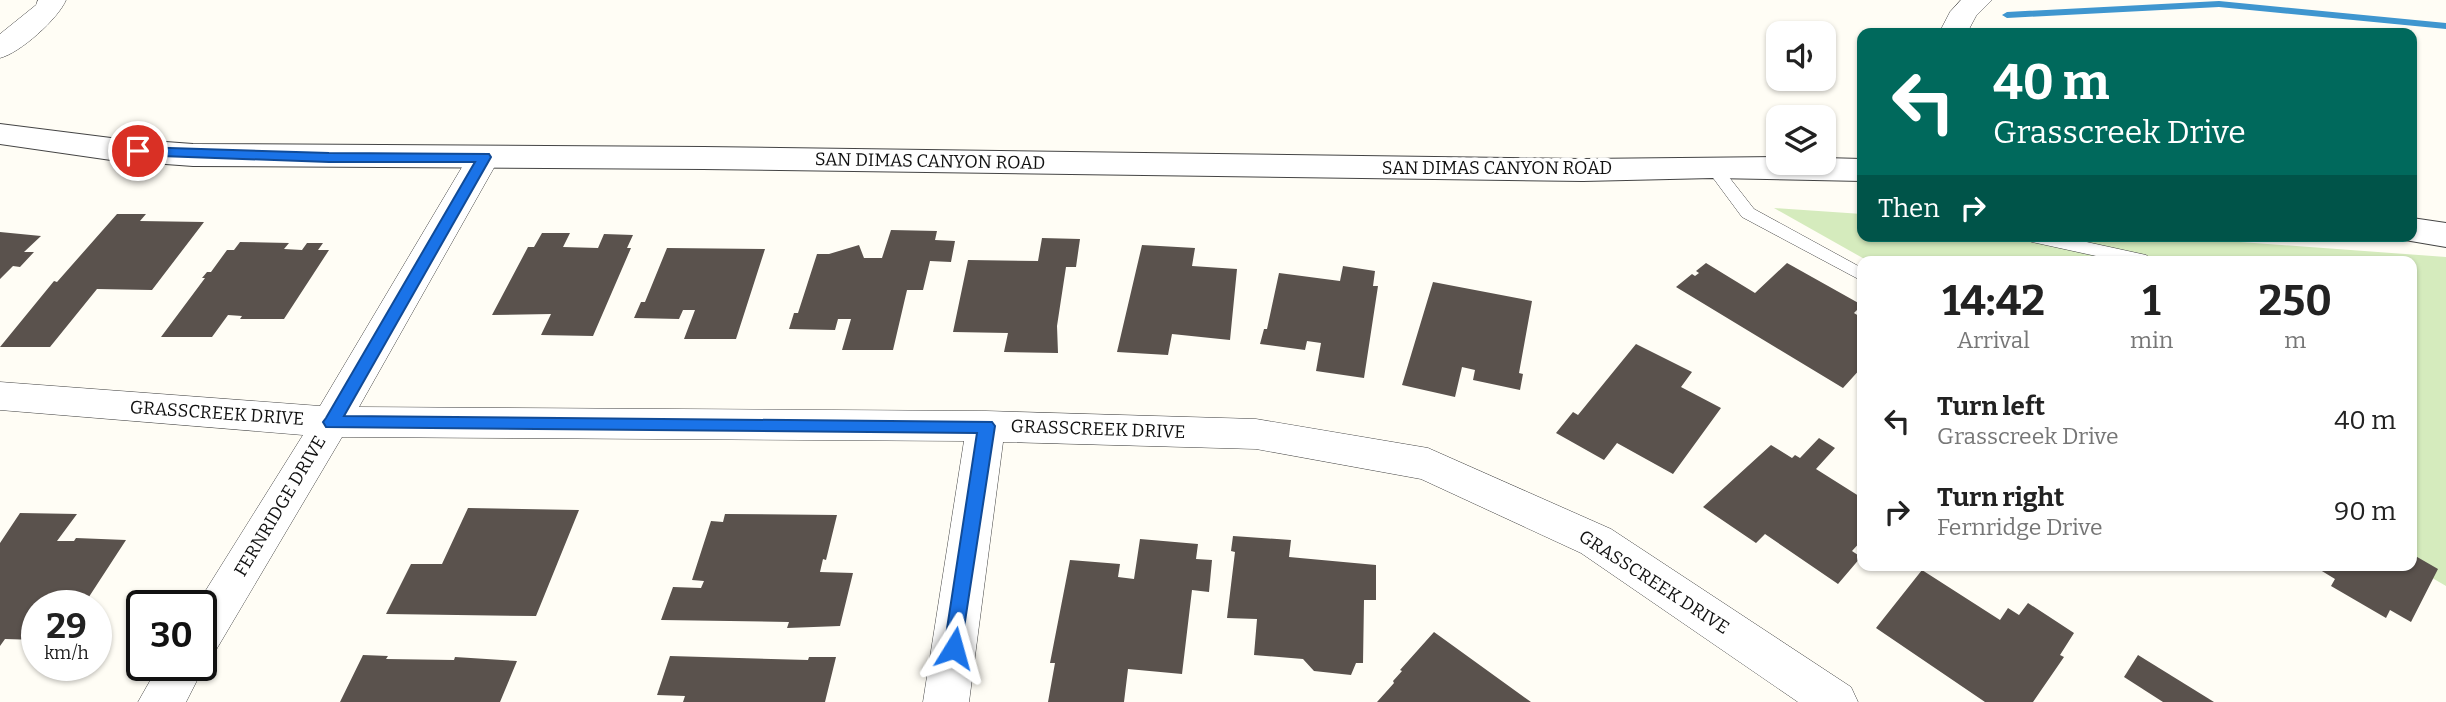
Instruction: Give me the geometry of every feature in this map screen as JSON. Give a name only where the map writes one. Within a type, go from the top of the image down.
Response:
[{"type":"street","points":[[0,49],[48,9],[52,0]]},
{"type":"street","points":[[1955,28],[1964,12],[1978,0]]},
{"type":"street","name":"SAN DIMAS CANYON ROAD","points":[[0,134],[111,149],[193,155],[1583,170],[1713,167],[1857,170]]},
{"type":"street","name":"FERNRIDGE DRIVE","points":[[217,610],[331,422],[484,157]]},
{"type":"street","points":[[2417,231],[2446,235]]},
{"type":"street","name":"GRASSCREEK DRIVE","points":[[0,397],[331,422],[986,426],[1256,434],[1428,464],[1596,541],[1835,702]]},
{"type":"street","points":[[946,702],[986,426]]},
{"type":"street","points":[[161,702],[173,681]]},
{"type":"lane","points":[[1713,167],[1748,213],[1857,272]]},
{"type":"lane","points":[[2059,242],[2123,256]]},
{"type":"green space","points":[[1774,208],[1857,214],[1857,242],[2241,242],[2446,257],[2446,586],[2417,569],[2417,256],[1859,256]]},
{"type":"building","points":[[117,214],[146,214],[140,221],[204,222],[152,290],[97,289],[50,347],[0,347],[54,281],[57,282]]},
{"type":"building","points":[[891,230],[937,231],[935,240],[955,241],[951,262],[930,261],[923,290],[907,290],[893,350],[842,350],[851,319],[838,319],[835,330],[789,329],[794,313],[798,313],[817,254],[829,254],[859,245],[864,258],[882,258]]},
{"type":"building","points":[[0,232],[41,236],[24,252],[34,252],[20,267],[13,266],[0,279]]},
{"type":"building","points":[[542,233],[570,233],[563,247],[598,248],[604,234],[633,235],[627,248],[631,248],[593,336],[541,335],[551,314],[492,315],[528,247],[534,247]]},
{"type":"building","points":[[1042,238],[1080,239],[1076,267],[1066,267],[1057,326],[1058,353],[1004,352],[1008,333],[953,332],[968,260],[1038,261]]},
{"type":"building","points":[[240,242],[289,243],[284,249],[302,250],[307,243],[323,243],[318,250],[329,250],[284,319],[240,319],[242,316],[228,315],[212,337],[161,337],[205,278],[202,278],[207,272],[211,272],[227,250],[234,250]]},
{"type":"building","points":[[1142,245],[1195,248],[1192,266],[1237,269],[1230,340],[1172,334],[1168,355],[1117,352]]},
{"type":"building","points":[[667,248],[765,249],[736,339],[684,339],[695,310],[683,310],[679,319],[634,318],[641,302],[645,302]]},
{"type":"building","points":[[1706,263],[1755,293],[1787,263],[1857,302],[1854,313],[1857,315],[1857,373],[1843,388],[1676,287],[1692,274],[1695,276],[1699,273],[1696,271]]},
{"type":"building","points":[[1343,266],[1375,271],[1373,286],[1378,286],[1364,378],[1316,371],[1321,343],[1307,341],[1305,350],[1260,344],[1264,329],[1267,329],[1279,273],[1340,281]]},
{"type":"building","points":[[1433,282],[1532,301],[1519,373],[1523,374],[1520,390],[1473,380],[1475,370],[1462,367],[1455,397],[1402,385]]},
{"type":"building","points":[[1636,344],[1692,372],[1681,387],[1721,408],[1673,474],[1617,443],[1604,460],[1556,433],[1573,412],[1578,415]]},
{"type":"building","points":[[1819,438],[1835,448],[1816,469],[1857,495],[1857,546],[1852,551],[1857,554],[1857,562],[1838,584],[1765,534],[1756,543],[1703,507],[1771,445],[1792,458],[1795,455],[1800,458]]},
{"type":"building","points":[[468,508],[579,510],[536,616],[386,614],[411,564],[442,564]]},
{"type":"building","points":[[20,513],[77,514],[57,541],[74,541],[76,538],[126,540],[93,590],[21,590],[21,640],[5,639],[0,646],[0,543]]},
{"type":"building","points":[[725,514],[837,515],[826,560],[823,559],[820,572],[853,573],[840,626],[787,628],[789,622],[661,620],[673,587],[701,588],[704,581],[692,580],[711,521],[723,522]]},
{"type":"building","points":[[1233,536],[1291,540],[1289,557],[1376,565],[1376,600],[1364,600],[1363,663],[1356,663],[1351,675],[1314,671],[1303,659],[1254,655],[1257,619],[1227,618],[1235,552],[1231,551]]},
{"type":"building","points":[[1140,539],[1198,544],[1196,559],[1212,560],[1209,592],[1192,590],[1182,674],[1128,669],[1124,702],[1048,702],[1055,663],[1050,663],[1070,560],[1120,564],[1118,577],[1134,579]]},
{"type":"building","points":[[2417,557],[2438,569],[2411,622],[2390,610],[2386,618],[2331,586],[2335,579],[2322,571],[2417,571]]},
{"type":"building","points":[[1924,571],[2000,620],[2008,608],[2019,615],[2028,603],[2074,633],[2060,655],[2064,657],[2033,702],[1985,702],[1876,628]]},
{"type":"building","points":[[1434,632],[1531,702],[1377,702],[1394,683],[1402,671],[1400,670]]},
{"type":"building","points":[[363,655],[388,656],[386,659],[454,660],[455,657],[517,661],[500,702],[340,702]]},
{"type":"building","points":[[2138,655],[2214,702],[2163,702],[2124,677]]},
{"type":"building","points":[[670,656],[808,660],[809,657],[836,657],[825,702],[683,702],[685,696],[657,695]]},
{"type":"waterway","points":[[2007,15],[2219,4],[2446,26]]},
{"type":"route","points":[[138,151],[329,158],[484,157],[331,422],[986,426],[954,648]]}]
